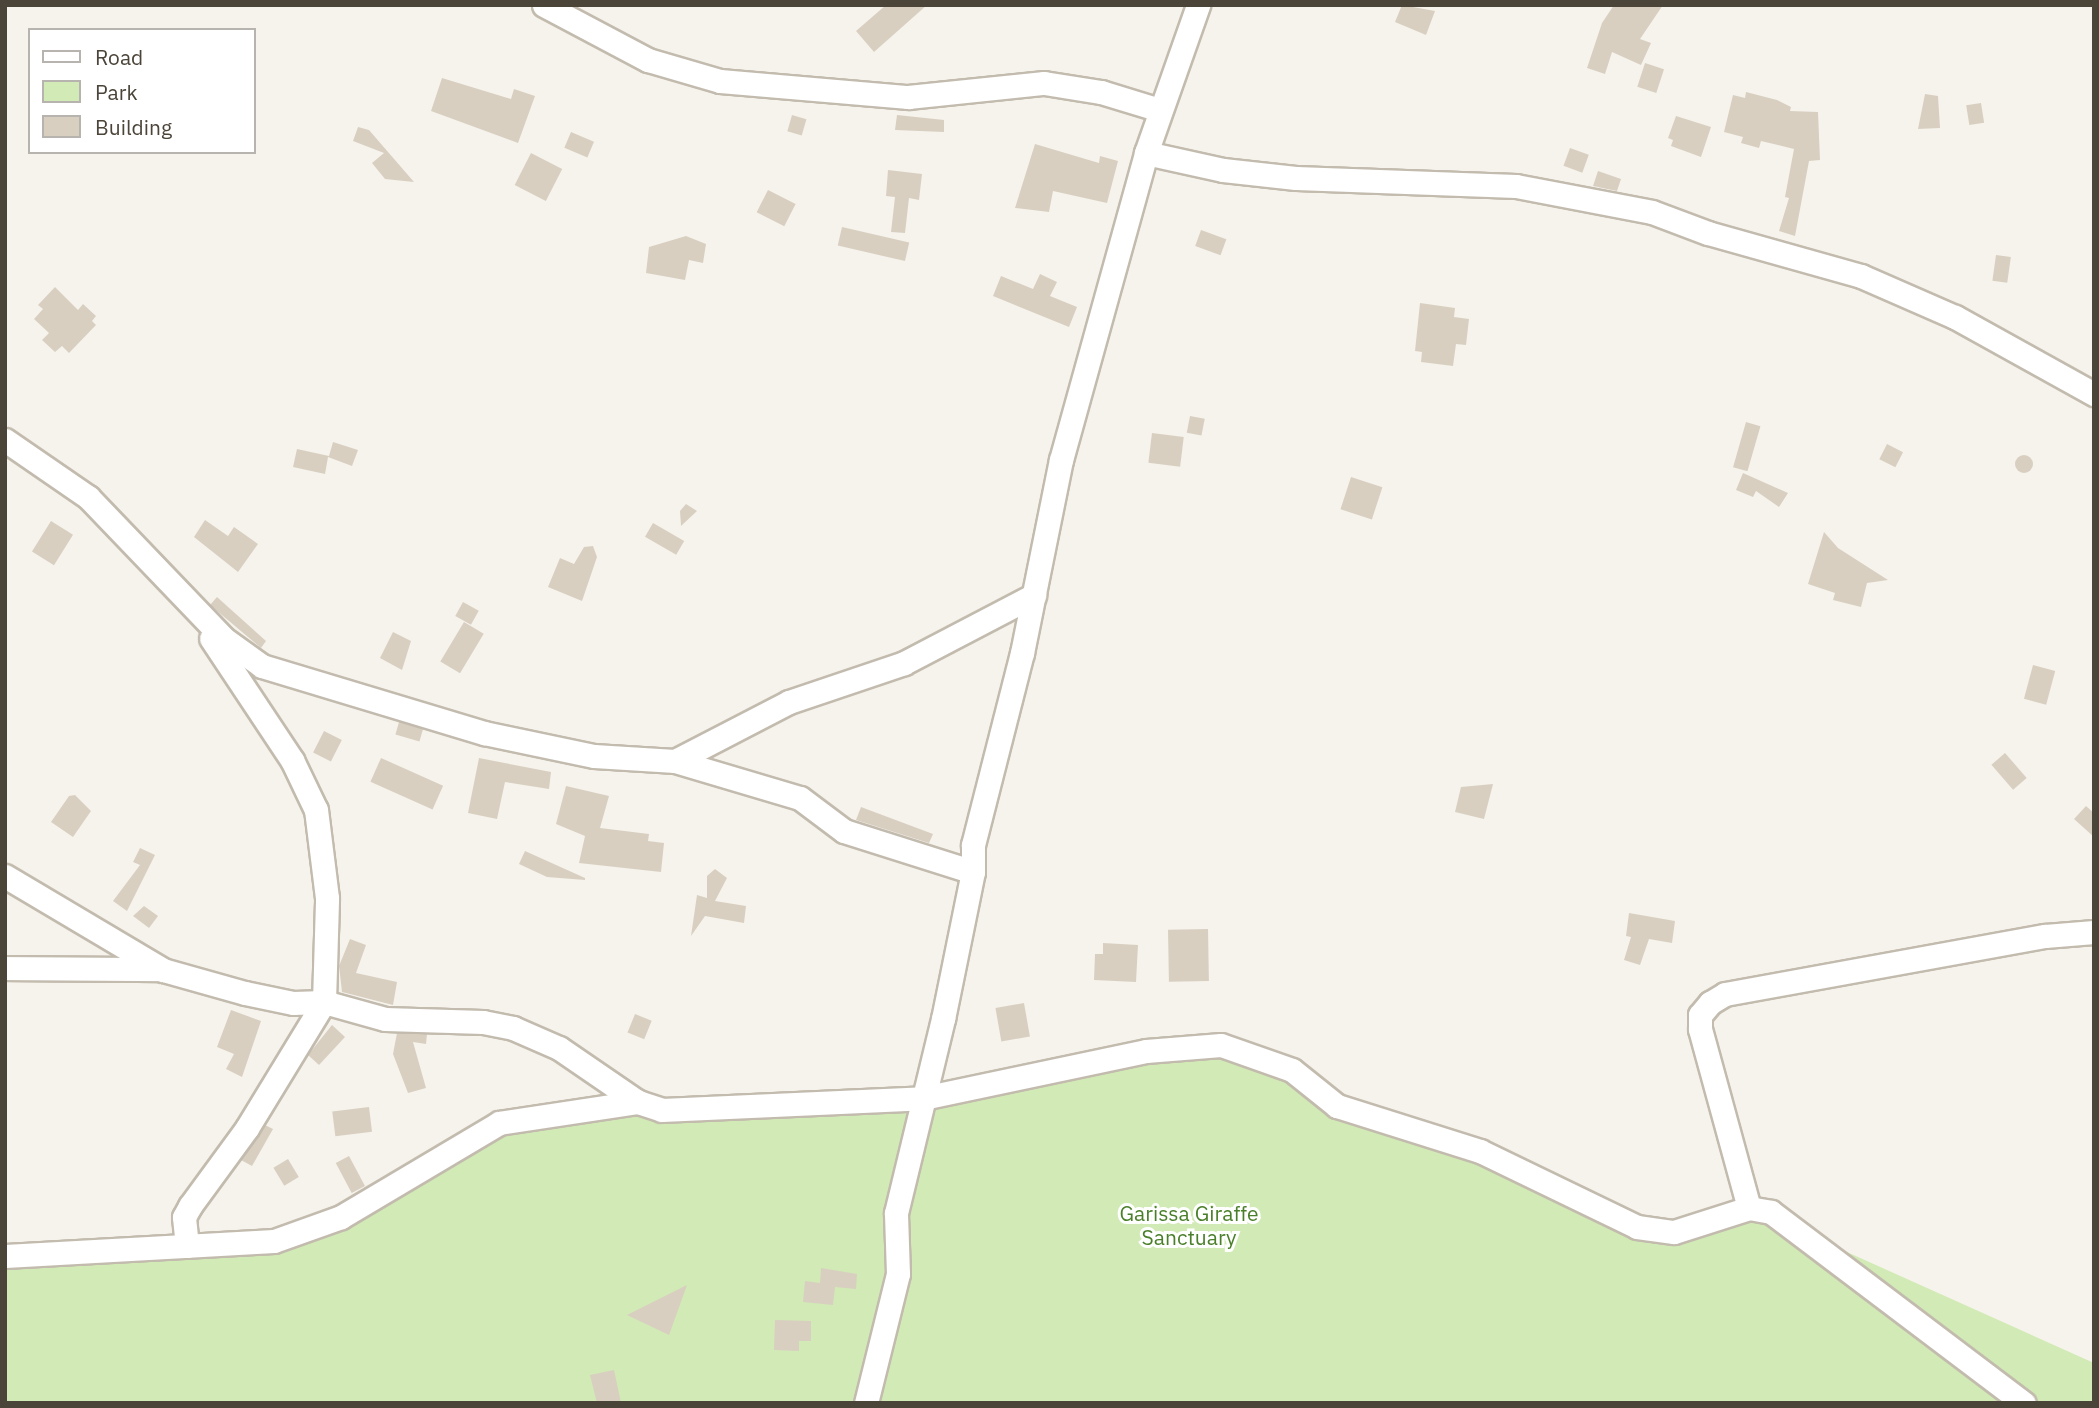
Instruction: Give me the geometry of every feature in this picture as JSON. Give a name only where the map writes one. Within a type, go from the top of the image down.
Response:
[{"type":"street","points":[[544,5],[648,60],[720,81],[908,97],[1044,83],[1101,92],[1160,110]]},
{"type":"street","points":[[866,1403],[898,1274],[896,1213],[973,872],[974,845],[1034,595],[1061,460],[1146,153],[1198,5]]},
{"type":"street","points":[[1146,153],[1223,170],[1296,178],[1516,186],[1652,212],[1707,233],[1861,276],[1955,317],[2094,394]]},
{"type":"street","points":[[5,440],[88,497],[190,606],[241,653],[262,666],[303,680],[555,749],[675,761],[800,797],[844,831],[973,872]]},
{"type":"street","points":[[675,761],[789,702],[904,663],[1034,595]]},
{"type":"street","points":[[187,1246],[184,1216],[247,1128],[324,1002],[327,898],[316,810],[292,760],[190,606]]},
{"type":"street","points":[[5,876],[163,970]]},
{"type":"street","points":[[1749,1208],[1700,1029],[1700,1015],[1710,1003],[1725,994],[2046,936],[2094,932]]},
{"type":"street","points":[[5,968],[163,970],[293,1003],[324,1002],[384,1019],[483,1022],[513,1028],[559,1048],[638,1102],[670,1111],[923,1098],[1146,1051],[1221,1045],[1292,1070],[1337,1106],[1480,1152],[1637,1227],[1674,1232],[1749,1208],[1770,1212],[2024,1403]]},
{"type":"street","points":[[5,1256],[187,1246],[232,1247],[302,1234],[414,1178],[499,1123],[638,1102]]},
{"type":"green space","name":"Garissa Giraffe Sanctuary","points":[[1221,1045],[1637,1227],[1749,1208],[2094,1363],[2094,1403],[5,1403],[5,1256],[274,1241],[515,1119],[923,1098]]},
{"type":"building","points":[[886,5],[927,5],[874,52],[856,31]]},
{"type":"building","points":[[1402,5],[1435,11],[1426,35],[1395,22]]},
{"type":"building","points":[[1614,5],[1663,5],[1640,39],[1651,43],[1641,65],[1612,52],[1605,74],[1587,68],[1602,23]]},
{"type":"building","points":[[1645,63],[1664,69],[1656,93],[1637,87]]},
{"type":"building","points":[[442,78],[511,99],[514,89],[535,96],[518,143],[431,111]]},
{"type":"building","points":[[1746,92],[1777,100],[1791,107],[1790,111],[1818,112],[1820,160],[1809,161],[1795,236],[1779,231],[1789,198],[1785,197],[1794,149],[1761,141],[1759,148],[1741,143],[1743,137],[1724,132],[1733,95],[1745,98]]},
{"type":"building","points":[[1925,94],[1938,96],[1940,128],[1918,129]]},
{"type":"building","points":[[1981,103],[1984,123],[1969,125],[1966,105]]},
{"type":"building","points":[[792,115],[806,119],[802,135],[787,131]]},
{"type":"building","points":[[897,115],[944,120],[944,132],[895,130]]},
{"type":"building","points":[[1676,116],[1711,127],[1701,157],[1671,146],[1673,140],[1668,138]]},
{"type":"building","points":[[358,127],[369,130],[414,182],[385,179],[372,163],[384,153],[353,141]]},
{"type":"building","points":[[571,132],[594,142],[587,157],[564,148]]},
{"type":"building","points":[[1035,144],[1099,163],[1100,156],[1118,161],[1107,203],[1053,191],[1049,212],[1015,208]]},
{"type":"building","points":[[1570,148],[1589,155],[1582,173],[1564,166]]},
{"type":"building","points":[[531,153],[562,169],[546,201],[515,185]]},
{"type":"building","points":[[888,170],[922,174],[919,200],[909,198],[905,233],[891,232],[895,197],[886,196]]},
{"type":"building","points":[[1598,171],[1621,179],[1617,191],[1593,186]]},
{"type":"building","points":[[768,190],[796,204],[784,226],[757,212]]},
{"type":"building","points":[[842,227],[909,243],[905,261],[838,246]]},
{"type":"building","points":[[1201,230],[1226,239],[1221,255],[1195,246]]},
{"type":"building","points":[[686,236],[706,244],[703,263],[689,260],[685,280],[646,273],[649,247]]},
{"type":"building","points":[[1996,255],[2011,257],[2007,283],[1992,281]]},
{"type":"building","points":[[1040,274],[1057,282],[1050,296],[1077,307],[1069,327],[993,296],[1001,276],[1033,289]]},
{"type":"building","points":[[55,287],[78,310],[83,304],[96,316],[92,321],[96,325],[69,353],[62,346],[55,352],[42,340],[49,333],[34,319],[43,309],[38,305]]},
{"type":"building","points":[[1420,303],[1455,308],[1454,317],[1469,319],[1466,345],[1456,344],[1453,366],[1421,362],[1422,352],[1415,351]]},
{"type":"building","points":[[1190,416],[1205,419],[1201,436],[1187,433]]},
{"type":"building","points":[[1746,422],[1760,426],[1747,471],[1733,467]]},
{"type":"building","points":[[1152,433],[1184,437],[1180,467],[1148,463]]},
{"type":"building","points":[[333,442],[358,450],[352,466],[328,457],[325,474],[293,467],[297,449],[329,456]]},
{"type":"building","points":[[1887,444],[1903,452],[1895,467],[1879,459]]},
{"type":"building","points":[[2020,455],[2028,455],[2033,464],[2031,471],[2020,473],[2015,468],[2015,460]]},
{"type":"building","points":[[1743,473],[1788,493],[1779,507],[1756,491],[1753,497],[1736,490]]},
{"type":"building","points":[[1351,477],[1382,487],[1372,520],[1340,509]]},
{"type":"building","points":[[686,504],[697,511],[681,526],[680,511]]},
{"type":"building","points":[[205,520],[228,536],[234,527],[258,544],[238,572],[194,537]]},
{"type":"building","points":[[51,521],[73,535],[54,565],[32,552]]},
{"type":"building","points":[[653,523],[684,541],[676,555],[645,537]]},
{"type":"building","points":[[1824,532],[1838,548],[1888,580],[1867,583],[1861,607],[1833,600],[1835,593],[1808,584]]},
{"type":"building","points":[[593,546],[597,557],[582,601],[548,587],[560,558],[574,564],[584,547]]},
{"type":"building","points":[[217,597],[266,641],[261,648],[210,605]]},
{"type":"building","points":[[463,602],[479,611],[471,625],[455,616]]},
{"type":"building","points":[[464,622],[484,634],[460,673],[440,661]]},
{"type":"building","points":[[393,632],[411,641],[402,670],[380,658]]},
{"type":"building","points":[[2033,665],[2055,671],[2046,705],[2024,699]]},
{"type":"building","points":[[399,722],[423,729],[419,741],[395,734]]},
{"type":"building","points":[[324,731],[342,740],[331,761],[313,752]]},
{"type":"building","points":[[2005,753],[2027,778],[2013,790],[1991,765]]},
{"type":"building","points":[[381,758],[443,786],[433,809],[370,782]]},
{"type":"building","points":[[479,758],[551,772],[549,789],[505,782],[497,819],[468,813]]},
{"type":"building","points":[[1493,784],[1484,819],[1455,812],[1461,787]]},
{"type":"building","points":[[566,786],[609,796],[600,828],[649,834],[648,841],[664,843],[661,872],[579,863],[585,836],[556,824]]},
{"type":"building","points":[[75,795],[91,811],[73,837],[51,822],[69,796]]},
{"type":"building","points":[[2086,806],[2094,813],[2094,837],[2074,819]]},
{"type":"building","points":[[861,807],[933,834],[929,843],[856,820]]},
{"type":"building","points":[[140,848],[155,855],[127,911],[113,901],[140,865],[133,862]]},
{"type":"building","points":[[525,851],[585,880],[547,877],[519,864]]},
{"type":"building","points":[[715,869],[727,878],[715,901],[746,906],[744,923],[705,916],[691,936],[697,895],[707,898],[707,876]]},
{"type":"building","points":[[144,906],[158,916],[149,928],[133,916]]},
{"type":"building","points":[[1629,913],[1675,921],[1672,943],[1649,939],[1640,965],[1624,960],[1631,937],[1626,936]]},
{"type":"building","points":[[1208,929],[1209,981],[1169,982],[1168,930]]},
{"type":"building","points":[[350,939],[366,945],[356,973],[397,982],[393,1005],[342,992],[339,966]]},
{"type":"building","points":[[1103,943],[1138,945],[1136,982],[1094,980],[1095,954],[1103,954]]},
{"type":"building","points":[[1024,1003],[1030,1036],[1001,1042],[995,1008]]},
{"type":"building","points":[[231,1010],[261,1021],[242,1077],[226,1069],[234,1054],[217,1047]]},
{"type":"building","points":[[635,1014],[652,1021],[644,1039],[628,1033]]},
{"type":"building","points":[[332,1025],[345,1037],[319,1065],[308,1055]]},
{"type":"building","points":[[397,1033],[427,1034],[426,1044],[413,1042],[426,1088],[408,1093],[393,1054]]},
{"type":"building","points":[[369,1107],[372,1132],[335,1136],[332,1112]]},
{"type":"building","points":[[265,1125],[273,1129],[252,1166],[241,1160]]},
{"type":"building","points":[[349,1156],[365,1186],[352,1193],[336,1163]]},
{"type":"building","points":[[288,1159],[299,1177],[284,1186],[273,1168]]},
{"type":"building","points":[[821,1268],[857,1274],[856,1289],[835,1287],[833,1305],[803,1302],[805,1281],[820,1283]]},
{"type":"building","points":[[687,1285],[669,1335],[627,1315]]},
{"type":"building","points":[[775,1320],[811,1321],[811,1341],[799,1341],[799,1351],[774,1350]]},
{"type":"building","points":[[614,1370],[621,1403],[597,1403],[590,1375]]}]
